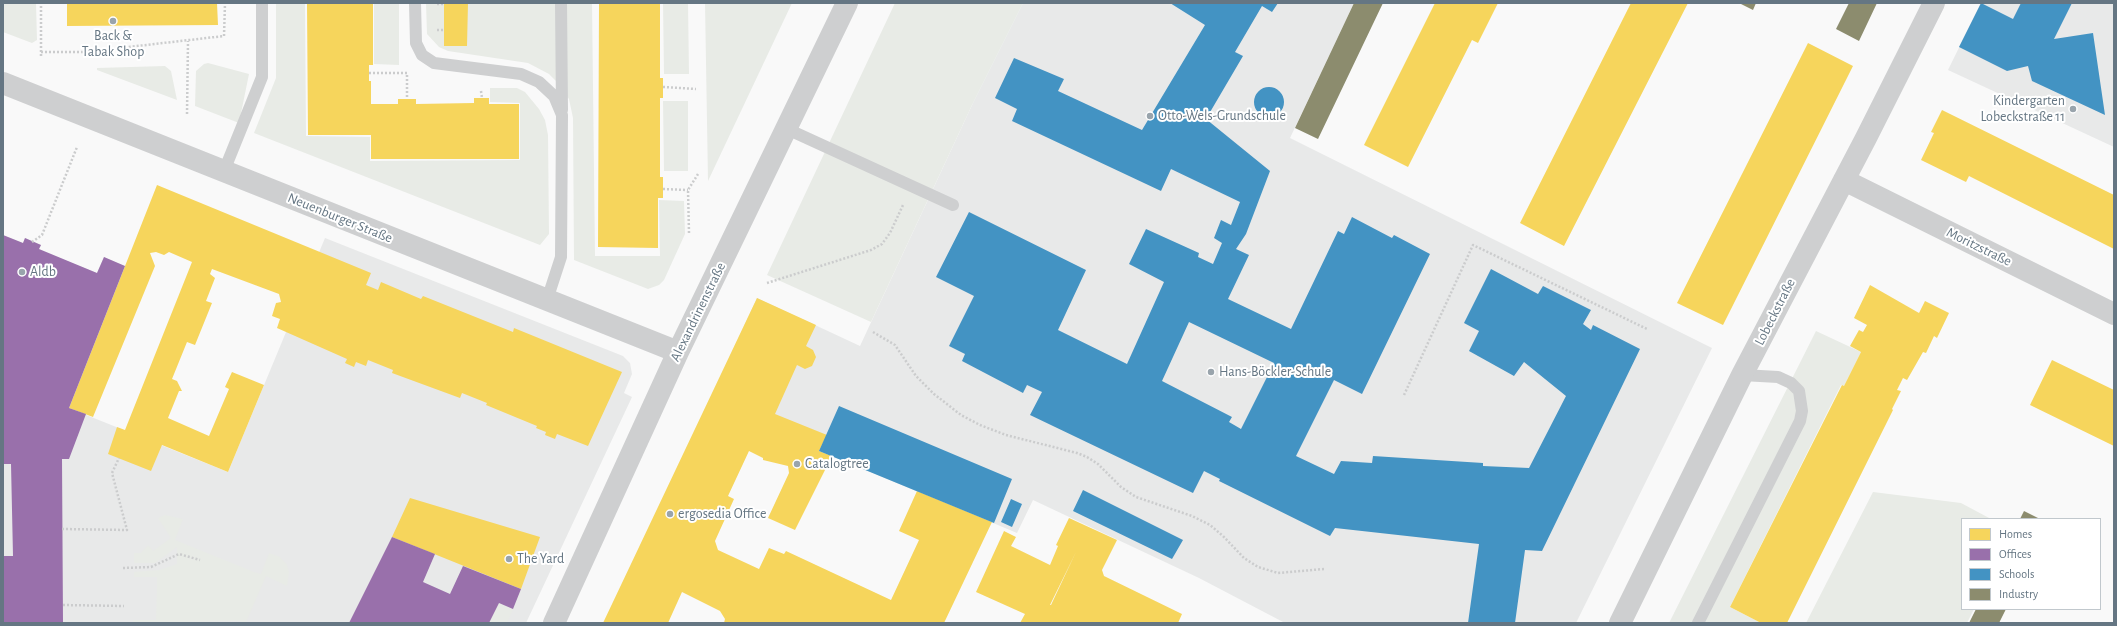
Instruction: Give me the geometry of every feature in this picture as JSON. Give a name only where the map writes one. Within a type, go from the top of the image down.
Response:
[{"type":"street","name":"Alexandrinenstraße","points":[[554,623],[678,352],[847,3]]},
{"type":"street","name":"Lobeckstraße","points":[[1620,623],[1742,375],[1844,180],[1934,3]]},
{"type":"street","name":"Neuenburger Straße","points":[[3,82],[678,352]]},
{"type":"street","name":"Moritzstraße","points":[[1844,180],[2114,314]]},
{"type":"lane","points":[[224,171],[262,77],[262,3]]},
{"type":"lane","points":[[415,3],[416,43],[422,55],[434,63],[521,74],[538,82],[554,96],[562,115]]},
{"type":"lane","points":[[547,300],[561,256],[561,3]]},
{"type":"lane","points":[[787,129],[953,205]]},
{"type":"lane","points":[[1698,623],[1800,421],[1802,411],[1799,391],[1791,383],[1778,377],[1742,375]]},
{"type":"path","points":[[41,3],[41,56]]},
{"type":"path","points":[[41,52],[85,52],[224,36],[225,3]]},
{"type":"path","points":[[187,114],[188,41]]},
{"type":"path","points":[[369,72],[407,72],[407,99]]},
{"type":"path","points":[[663,87],[696,89]]},
{"type":"path","points":[[32,242],[42,235],[77,147]]},
{"type":"path","points":[[690,233],[688,190],[698,174]]},
{"type":"path","points":[[768,283],[871,250],[882,244],[890,233],[912,187]]},
{"type":"path","points":[[663,189],[688,190]]},
{"type":"path","points":[[1404,395],[1474,245],[1647,328]]},
{"type":"path","points":[[873,332],[895,345],[916,376],[934,394],[961,415],[974,422],[1006,436],[1077,453],[1087,457],[1098,464],[1121,487],[1136,497],[1192,516],[1210,525],[1244,558],[1258,567],[1278,573],[1324,569]]},
{"type":"path","points":[[62,529],[127,530],[112,473],[119,458]]},
{"type":"path","points":[[123,568],[152,567],[179,554],[200,560]]},
{"type":"path","points":[[63,605],[124,606]]},
{"type":"shaded area","points":[[3,3],[36,3],[37,40],[32,43],[3,32]]},
{"type":"shaded area","points":[[276,3],[305,3],[306,136],[370,137],[370,161],[520,160],[520,103],[490,102],[490,88],[517,88],[525,92],[539,109],[545,120],[548,135],[549,234],[540,245],[254,133],[276,78]]},
{"type":"shaded area","points":[[374,3],[399,3],[399,65],[374,64]]},
{"type":"shaded area","points":[[426,3],[592,3],[595,256],[660,256],[659,200],[684,201],[685,234],[664,280],[659,285],[648,289],[574,260],[573,118],[569,99],[558,83],[549,74],[528,63],[448,51],[439,47],[427,34]]},
{"type":"shaded area","points":[[663,3],[688,3],[689,74],[664,74]]},
{"type":"shaded area","points":[[705,3],[792,3],[708,181]]},
{"type":"shaded area","points":[[895,3],[1023,3],[973,103],[871,322],[767,275]]},
{"type":"shaded area","name":"Hans-Böckler-Schule","points":[[1023,3],[1354,3],[1290,138],[1712,348],[1576,623],[1285,623],[1199,578],[1033,500],[1017,533],[832,456],[706,408],[757,298],[860,346],[973,103]]},
{"type":"shaded area","name":"Kindergarten Lobeckstraße 11","points":[[1981,3],[2114,3],[2114,147],[1948,70]]},
{"type":"shaded area","points":[[208,63],[249,74],[239,123],[195,106],[196,71],[204,64]]},
{"type":"shaded area","points":[[165,66],[171,71],[177,100],[97,70],[97,68]]},
{"type":"shaded area","points":[[663,101],[688,101],[688,171],[664,171]]},
{"type":"shaded area","points":[[3,235],[23,243],[25,238],[41,245],[39,250],[97,273],[104,257],[125,266],[69,408],[228,472],[325,238],[623,356],[630,363],[632,374],[624,393],[632,397],[526,623],[3,623]]},
{"type":"shaded area","points":[[1816,331],[1861,352],[1844,386],[1841,385],[1730,607],[1761,623],[1669,623]]},
{"type":"shaded area","points":[[1873,492],[1961,503],[1989,518],[1961,518],[1961,610],[1974,610],[1967,623],[1806,623]]},
{"type":"shaded area","points":[[165,515],[183,519],[175,540],[254,572],[261,574],[269,553],[280,557],[287,565],[289,572],[287,586],[266,576],[246,622],[248,623],[241,623],[241,621],[133,623],[133,620],[156,620],[157,588],[157,577],[134,577],[134,572],[159,570],[177,564],[177,547],[155,563],[134,563],[134,553],[141,553],[148,545],[153,551],[171,538],[158,518]]},
{"type":"shaded area","points":[[499,603],[513,609],[507,623],[489,623]]},
{"type":"building: Homes","points":[[67,3],[217,3],[218,25],[67,26]]},
{"type":"building: Homes","points":[[307,3],[373,3],[373,65],[369,65],[371,104],[398,104],[398,99],[416,99],[416,104],[474,103],[474,98],[489,98],[489,104],[519,104],[519,159],[371,159],[371,135],[308,135]]},
{"type":"building: Homes","points":[[444,3],[468,3],[467,46],[444,46]]},
{"type":"building: Homes","points":[[599,3],[660,3],[660,78],[663,78],[663,98],[660,98],[660,177],[663,177],[663,198],[658,198],[658,248],[598,247]]},
{"type":"building: Homes","points":[[1435,3],[1498,3],[1478,43],[1472,40],[1408,167],[1364,145]]},
{"type":"building: Homes","points":[[1631,3],[1688,3],[1564,246],[1520,223]]},
{"type":"building: Homes","points":[[1808,43],[1853,66],[1723,325],[1677,303]]},
{"type":"building: Homes","points":[[1942,110],[2114,195],[2114,249],[1969,176],[1966,182],[1921,160],[1934,133],[1931,132]]},
{"type":"building: Homes","points":[[157,185],[371,273],[366,285],[378,290],[381,282],[421,299],[423,296],[513,332],[514,328],[622,372],[588,446],[557,434],[555,439],[545,435],[546,432],[536,428],[537,426],[486,405],[487,403],[462,393],[460,398],[392,373],[393,370],[368,360],[366,366],[356,362],[354,367],[345,363],[347,359],[277,328],[280,319],[272,316],[276,303],[281,302],[279,294],[212,269],[210,274],[215,278],[206,301],[212,303],[195,345],[187,342],[172,379],[177,381],[182,391],[179,391],[168,418],[209,436],[229,389],[225,387],[232,372],[264,385],[228,472],[162,445],[151,471],[108,454],[117,427],[125,430],[192,262],[169,252],[164,255],[156,252],[150,253],[155,266],[93,417],[69,408]]},
{"type":"building: Homes","points":[[1870,285],[1919,313],[1925,301],[1949,313],[1937,338],[1934,336],[1926,353],[1923,352],[1907,380],[1903,378],[1897,390],[1901,391],[1892,409],[1893,410],[1787,623],[1761,623],[1730,607],[1842,385],[1844,386],[1861,352],[1850,346],[1859,330],[1863,332],[1867,325],[1854,318]]},
{"type":"building: Homes","points":[[757,298],[816,325],[806,346],[813,350],[816,357],[812,366],[805,369],[797,365],[775,414],[827,435],[819,451],[832,456],[795,530],[768,518],[789,473],[788,466],[763,460],[763,458],[749,451],[728,496],[734,499],[715,541],[718,550],[759,569],[769,548],[784,554],[786,551],[891,600],[919,540],[899,531],[917,491],[992,522],[944,623],[724,623],[725,619],[720,611],[682,592],[668,623],[603,623]]},
{"type":"building: Homes","points":[[2052,360],[2114,390],[2114,446],[2030,405]]},
{"type":"building: Homes","points":[[410,498],[540,537],[521,589],[392,537]]},
{"type":"building: Homes","points":[[1069,518],[1117,540],[1102,570],[1104,576],[1182,614],[1178,623],[1020,623],[1025,614],[976,592],[1004,531],[1016,537],[1011,546],[1050,565],[1058,546],[1056,545]],"holes":[[[1076,552],[1051,605],[1050,605]]]},
{"type":"building: Offices","points":[[3,235],[23,243],[25,238],[41,245],[39,249],[97,273],[104,257],[125,266],[69,408],[86,414],[69,459],[62,459],[63,623],[3,623],[3,556],[13,556],[11,464],[3,464]]},
{"type":"building: Offices","points":[[392,537],[435,554],[423,582],[450,594],[463,566],[521,589],[513,609],[499,603],[489,623],[349,623]]},
{"type":"building: Schools","points":[[1170,3],[1278,3],[1272,12],[1262,6],[1235,52],[1243,56],[1206,119],[1270,171],[1246,234],[1236,249],[1249,255],[1228,299],[1291,329],[1338,231],[1344,234],[1352,217],[1392,238],[1394,235],[1430,254],[1362,394],[1334,380],[1296,456],[1334,474],[1341,461],[1372,463],[1373,456],[1483,463],[1483,466],[1529,468],[1566,396],[1524,362],[1514,376],[1469,351],[1479,331],[1464,323],[1491,269],[1538,294],[1543,286],[1591,310],[1583,324],[1591,330],[1593,325],[1640,349],[1542,551],[1525,550],[1515,623],[1468,623],[1479,544],[1335,528],[1330,536],[1219,481],[1220,479],[1204,471],[1193,493],[1030,415],[1042,392],[1027,385],[1023,393],[962,361],[965,354],[949,346],[974,296],[936,277],[969,212],[1086,270],[1058,330],[1127,364],[1164,282],[1129,264],[1146,229],[1199,253],[1198,257],[1213,264],[1222,243],[1214,238],[1221,220],[1231,225],[1240,202],[1171,169],[1161,191],[1012,121],[1017,109],[995,98],[1014,58],[1064,79],[1058,91],[1142,130],[1205,25]],"holes":[[[1189,322],[1274,363],[1241,429],[1229,422],[1232,417],[1162,381]]]},
{"type":"building: Schools","points":[[1981,3],[2013,19],[2021,3],[2072,3],[2054,39],[2093,33],[2105,115],[2032,81],[2028,66],[2007,71],[1959,47]]},
{"type":"building: Schools","points":[[1269,87],[1279,92],[1284,102],[1279,112],[1269,117],[1259,112],[1254,102],[1259,92]]},
{"type":"building: Schools","points":[[839,406],[1012,479],[994,523],[819,451]]},
{"type":"building: Schools","points":[[1083,490],[1183,540],[1172,559],[1073,511]]},
{"type":"building: Schools","points":[[1011,499],[1022,504],[1012,527],[1001,522]]},
{"type":"building: Industry","points":[[1354,3],[1383,3],[1318,139],[1295,128]]},
{"type":"building: Industry","points":[[1739,3],[1756,3],[1753,10]]},
{"type":"building: Industry","points":[[1849,3],[1877,3],[1859,41],[1836,29]]},
{"type":"building: Industry","points":[[2024,511],[2038,518],[2020,518]]},
{"type":"building: Industry","points":[[1976,610],[2006,610],[1999,623],[1969,623]]},
{"type":"place","name":"Back & Tabak Shop","points":[[113,21]]},
{"type":"place","name":"Kindergarten Lobeckstraße 11","points":[[2073,109]]},
{"type":"place","name":"Otto-Wels-Grundschule","points":[[1150,116]]},
{"type":"place","name":"Aldb","points":[[22,272]]},
{"type":"place","name":"Hans-Böckler-Schule","points":[[1211,372]]},
{"type":"place","name":"Catalogtree","points":[[797,464]]},
{"type":"place","name":"ergosedia Office","points":[[670,514]]},
{"type":"place","name":"The Yard","points":[[509,559]]}]
